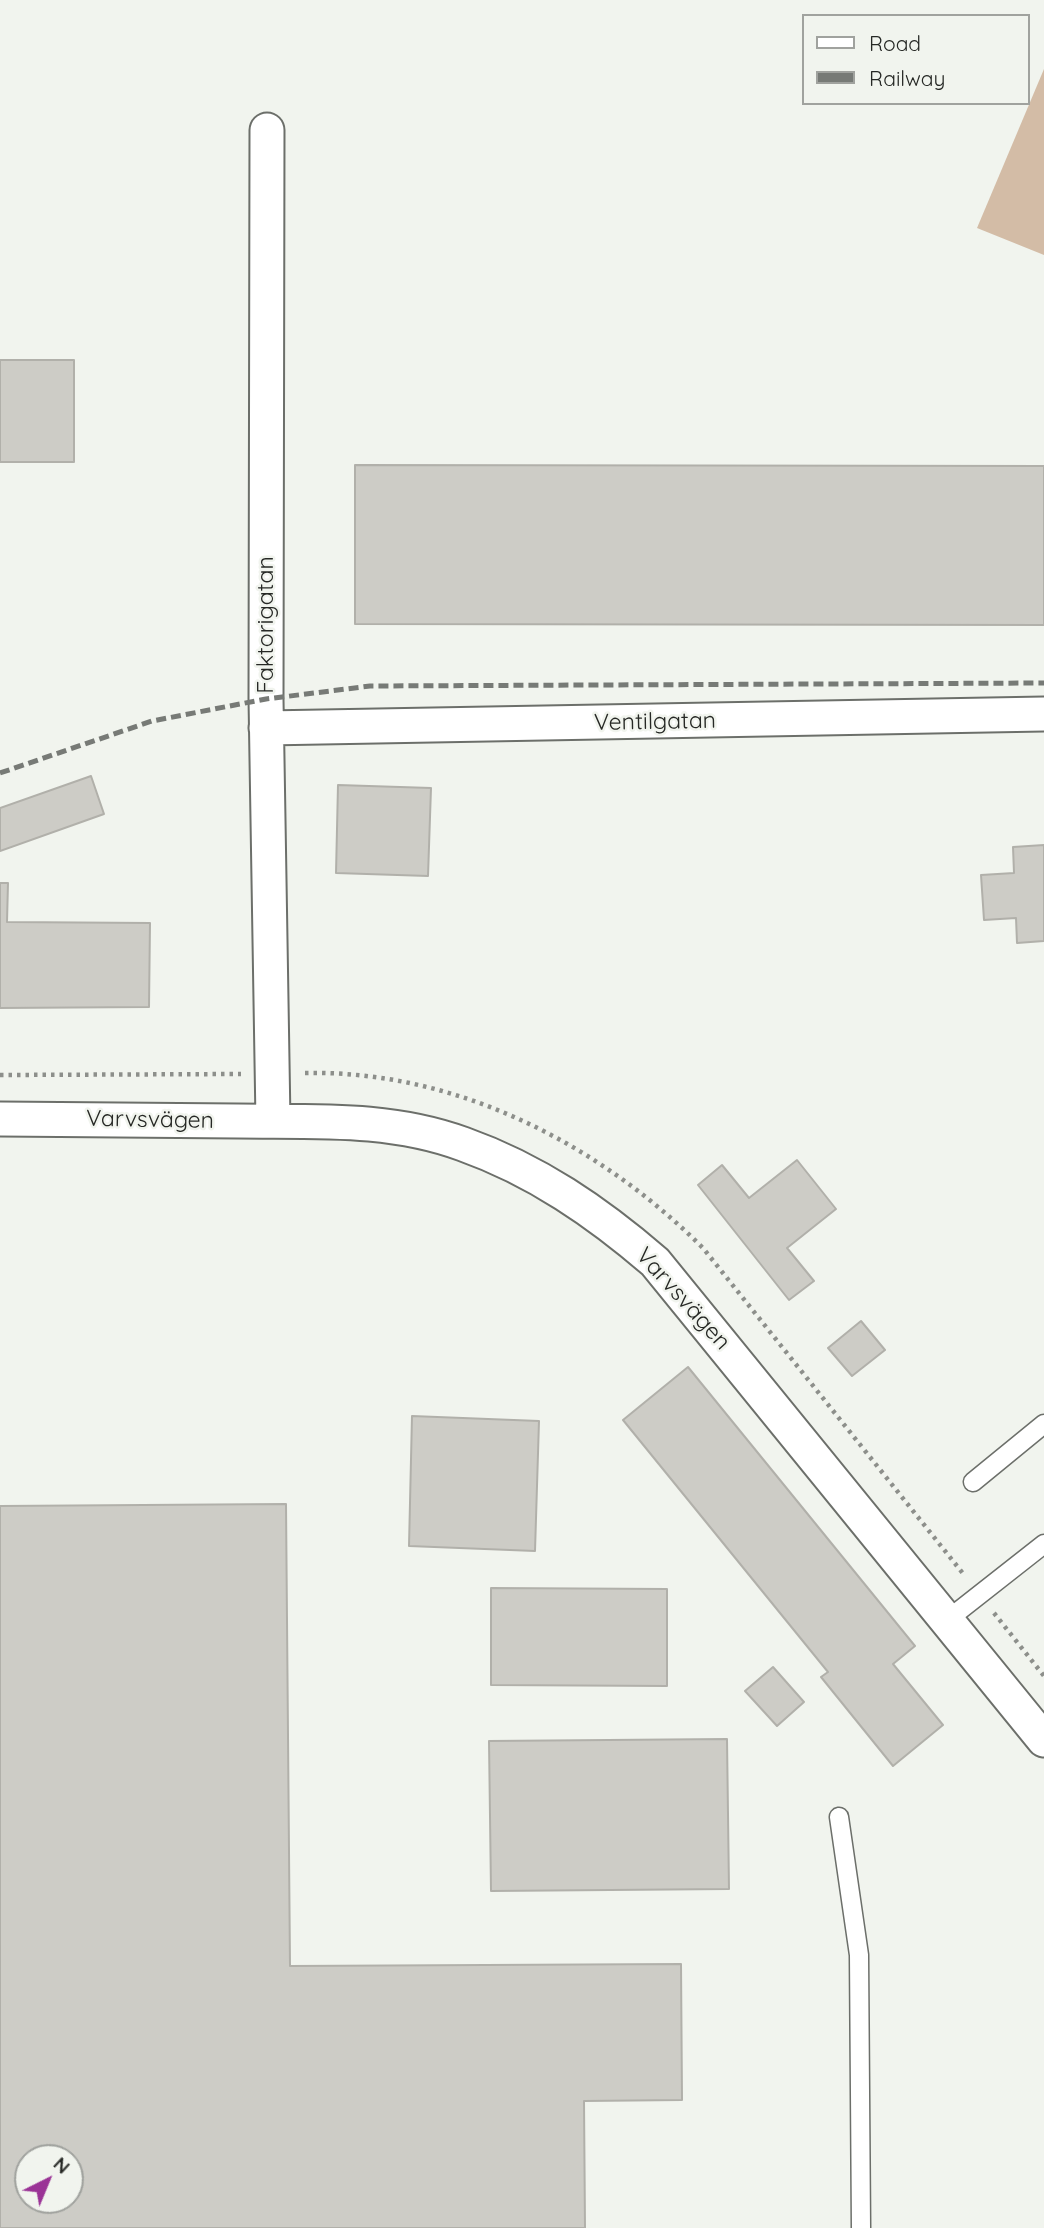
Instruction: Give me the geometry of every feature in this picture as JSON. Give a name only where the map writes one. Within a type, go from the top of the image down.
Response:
[{"type":"street","name":"Faktorigatan","points":[[267,130],[266,728],[273,1121]]},
{"type":"street","name":"Ventilgatan","points":[[266,728],[1044,714]]},
{"type":"street","name":"Varvsvägen","points":[[0,1119],[344,1120],[403,1129],[461,1143],[513,1164],[562,1190],[609,1222],[656,1262],[1044,1740]]},
{"type":"lane","points":[[973,1482],[1044,1424]]},
{"type":"lane","points":[[946,1621],[1044,1544]]},
{"type":"lane","points":[[839,1817],[859,1955],[861,2228]]},
{"type":"path","points":[[0,1075],[323,1073],[390,1081],[448,1094],[541,1127],[623,1177],[666,1210],[704,1248],[1044,1676]]},
{"type":"shaded area","points":[[1044,69],[1044,255],[977,228]]},
{"type":"building","points":[[0,360],[74,360],[74,462],[0,462]]},
{"type":"building","points":[[355,465],[1044,466],[1044,625],[355,624]]},
{"type":"building","points":[[91,776],[104,814],[0,851],[0,808]]},
{"type":"building","points":[[338,785],[431,788],[428,876],[336,873]]},
{"type":"building","points":[[1044,845],[1044,941],[1017,943],[1016,918],[984,920],[981,875],[1014,873],[1013,847]]},
{"type":"building","points":[[0,883],[8,883],[7,922],[150,923],[149,1007],[0,1008]]},
{"type":"building","points":[[797,1160],[836,1209],[787,1248],[814,1281],[789,1300],[698,1185],[722,1165],[749,1198]]},
{"type":"building","points":[[861,1321],[885,1350],[852,1376],[828,1348]]},
{"type":"building","points":[[688,1367],[915,1646],[893,1664],[943,1725],[893,1766],[821,1677],[828,1672],[623,1420]]},
{"type":"building","points":[[412,1416],[539,1421],[535,1551],[409,1546]]},
{"type":"building","points":[[286,1504],[290,1966],[681,1964],[682,2100],[584,2101],[585,2228],[0,2228],[0,1506]]},
{"type":"building","points":[[491,1588],[667,1589],[667,1686],[491,1685]]},
{"type":"building","points":[[773,1667],[804,1702],[777,1726],[745,1691]]},
{"type":"building","points":[[727,1739],[729,1889],[491,1891],[489,1741]]},
{"type":"railway","points":[[0,773],[152,721],[266,699],[370,686],[1044,683]]}]
